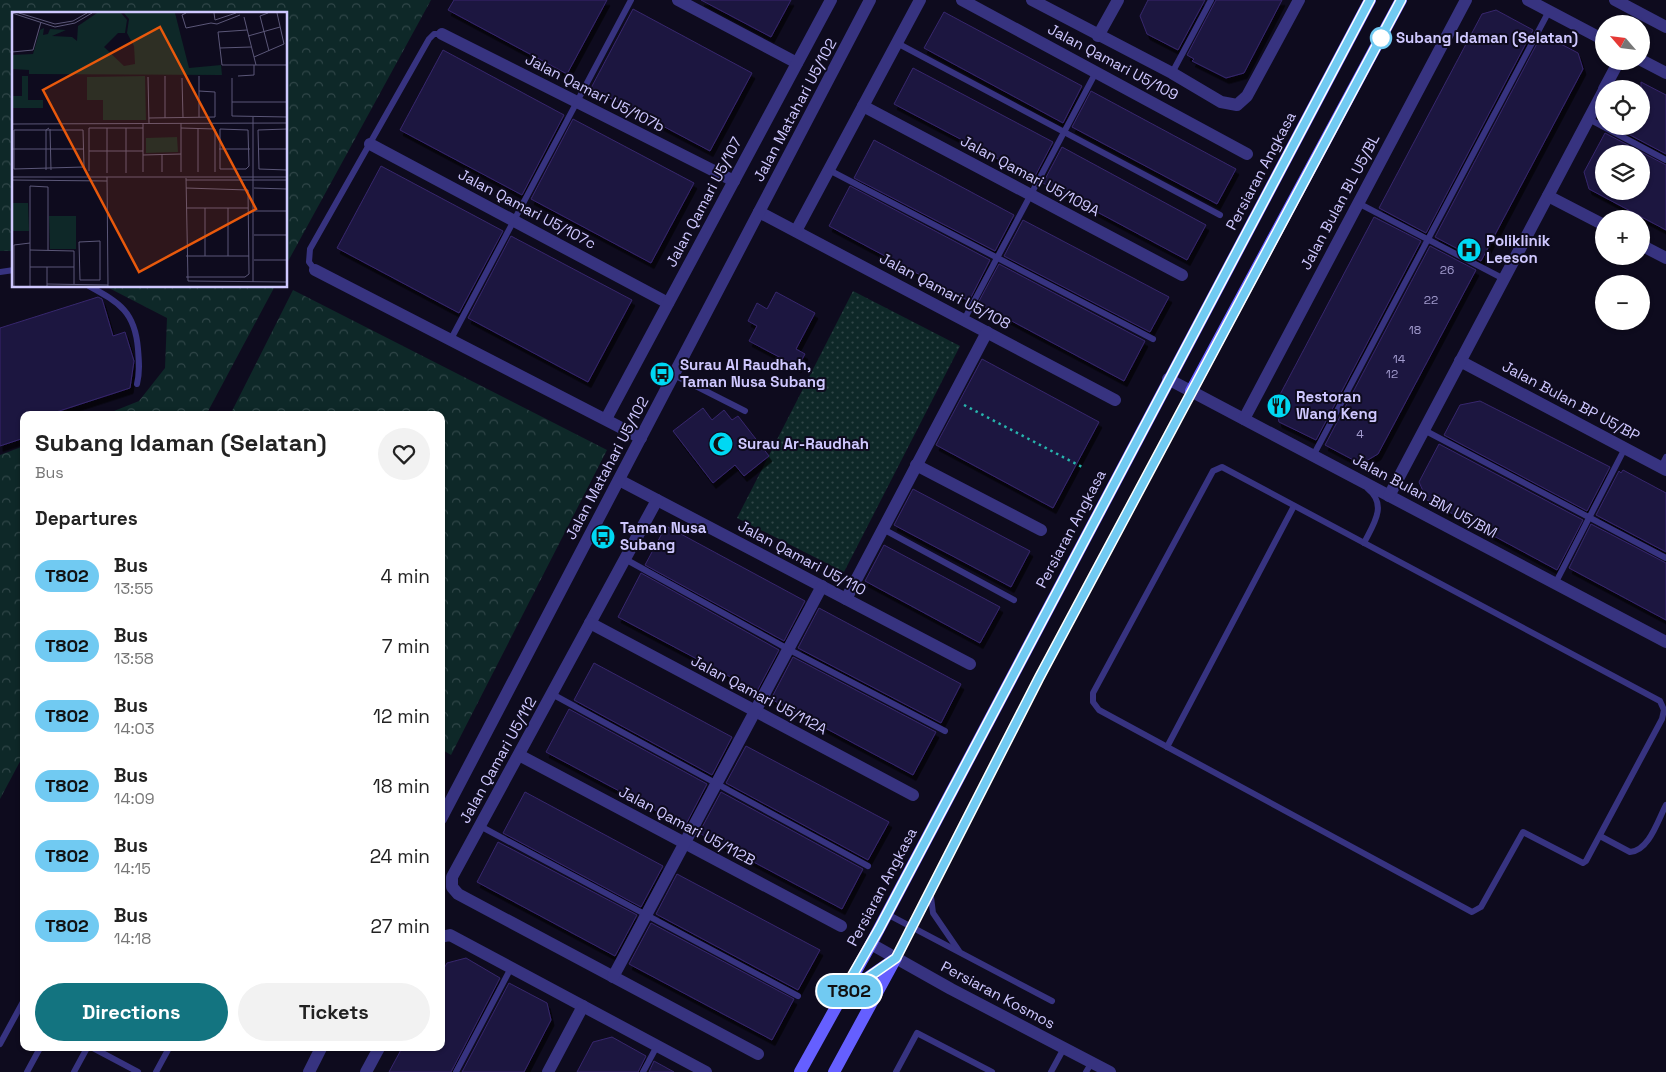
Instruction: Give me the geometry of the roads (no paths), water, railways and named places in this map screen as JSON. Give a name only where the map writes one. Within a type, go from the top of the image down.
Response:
[{"type":"street","points":[[678,0],[797,63]]},
{"type":"street","name":"Jalan Qamari U5/107","points":[[606,419],[831,0]]},
{"type":"street","name":"Jalan Matahari U5/102","points":[[445,811],[870,0]]},
{"type":"street","points":[[796,231],[920,0]]},
{"type":"street","name":"Jalan Qamari U5/109","points":[[962,0],[1247,154]]},
{"type":"street","points":[[1032,0],[1172,73],[1221,102],[1237,105],[1246,96],[1299,0]]},
{"type":"street","points":[[1098,36],[1118,0]]},
{"type":"street","name":"Persiaran Angkasa","points":[[800,1072],[887,914],[1168,379],[1370,0]]},
{"type":"street","points":[[1191,391],[1401,0]]},
{"type":"street","name":"Jalan Bulan BL U5/BL","points":[[1244,419],[1466,0]]},
{"type":"street","points":[[1528,0],[1595,35]]},
{"type":"street","points":[[1615,0],[1666,27]]},
{"type":"street","name":"Jalan Qamari U5/107b","points":[[442,34],[734,181]]},
{"type":"street","points":[[1650,64],[1666,72]]},
{"type":"street","name":"Jalan Qamari U5/109A","points":[[863,106],[1182,275]]},
{"type":"street","points":[[1389,496],[1595,106]]},
{"type":"street","name":"Jalan Qamari U5/107c","points":[[370,144],[668,303]]},
{"type":"street","points":[[1548,196],[1595,220]]},
{"type":"street","name":"Jalan Qamari U5/108","points":[[760,212],[1115,400]]},
{"type":"street","points":[[1650,250],[1666,258]]},
{"type":"street","points":[[315,270],[641,438]]},
{"type":"street","points":[[846,599],[987,332]]},
{"type":"street","name":"Jalan Bulan BP U5/BP","points":[[1460,361],[1626,448],[1664,465]]},
{"type":"street","name":"Jalan Bulan BM U5/BM","points":[[1168,379],[1666,642]]},
{"type":"street","points":[[916,465],[1041,530]]},
{"type":"street","name":"Jalan Qamari U5/110","points":[[619,480],[970,664]]},
{"type":"street","name":"Jalan Qamari U5/112","points":[[657,500],[452,877],[452,887],[458,894],[758,1054]]},
{"type":"street","points":[[613,977],[822,586]]},
{"type":"street","name":"Jalan Qamari U5/112A","points":[[590,623],[913,795]]},
{"type":"street","name":"Jalan Qamari U5/112B","points":[[519,755],[841,926]]},
{"type":"street","points":[[445,936],[450,935],[706,1072]]},
{"type":"street","name":"Persiaran Kosmos","points":[[871,944],[1064,1048],[1089,1067],[1110,1072]]},
{"type":"street","points":[[840,997],[896,958]]},
{"type":"street","points":[[834,1072],[896,958]]},
{"type":"street","points":[[548,1072],[583,1006]]},
{"type":"street","points":[[309,1072],[320,1051]]},
{"type":"street","points":[[366,1072],[377,1051]]},
{"type":"lane","points":[[451,339],[631,0]]},
{"type":"lane","points":[[1172,73],[1211,0]]},
{"type":"lane","points":[[1313,456],[1549,11]]},
{"type":"lane","points":[[315,270],[309,262],[310,249],[429,39],[434,34],[442,34]]},
{"type":"lane","points":[[897,43],[1220,215]]},
{"type":"lane","points":[[964,320],[1096,71]]},
{"type":"lane","points":[[1588,119],[1666,160]]},
{"type":"lane","points":[[829,170],[1153,339]]},
{"type":"lane","points":[[1358,203],[1504,280]]},
{"type":"lane","points":[[93,288],[112,298],[132,319],[136,330],[140,374],[137,384]]},
{"type":"lane","points":[[674,375],[745,411]]},
{"type":"lane","points":[[896,958],[930,888],[1191,391]]},
{"type":"lane","points":[[1424,430],[1666,558]]},
{"type":"lane","points":[[1555,584],[1626,448]]},
{"type":"lane","points":[[1222,467],[1364,543],[1660,701],[1664,710],[1662,719],[1586,861],[1583,863],[1523,832],[1484,902],[1478,911],[1472,912],[1098,710],[1093,702],[1093,693],[1213,470],[1222,467]]},
{"type":"lane","points":[[1353,477],[1371,491],[1380,507],[1379,514],[1364,543]]},
{"type":"lane","points":[[1167,747],[1294,506]]},
{"type":"lane","points":[[883,529],[1014,600]]},
{"type":"lane","points":[[625,559],[788,649],[945,730]]},
{"type":"lane","points":[[552,694],[868,866]]},
{"type":"lane","points":[[1600,836],[1630,852],[1640,849],[1646,843],[1666,805]]},
{"type":"lane","points":[[480,826],[798,996]]},
{"type":"lane","points":[[930,888],[933,913],[961,953]]},
{"type":"lane","name":"Persiaran Kosmos","points":[[887,914],[1052,1001]]},
{"type":"lane","points":[[456,1072],[511,968]]},
{"type":"lane","points":[[0,1044],[20,1012]]},
{"type":"lane","points":[[896,1072],[917,1033],[992,1072]]},
{"type":"lane","points":[[643,1072],[657,1046]]},
{"type":"lane","points":[[1051,1072],[1064,1048]]},
{"type":"lane","points":[[27,1072],[38,1051]]},
{"type":"lane","points":[[74,1072],[85,1051]]},
{"type":"lane","points":[[98,1051],[138,1072]]},
{"type":"lane","points":[[156,1072],[167,1051]]},
{"type":"place","name":"Subang Idaman (Selatan)","points":[[1381,38]]},
{"type":"place","name":"Poliklinik Leeson","points":[[1469,250]]},
{"type":"place","name":"Surau Al Raudhah, Taman Nusa Subang","points":[[662,374]]},
{"type":"place","name":"Restoran Wang Keng","points":[[1279,406]]},
{"type":"place","name":"Surau Ar-Raudhah","points":[[721,444]]},
{"type":"place","name":"Taman Nusa Subang","points":[[603,537]]}]
